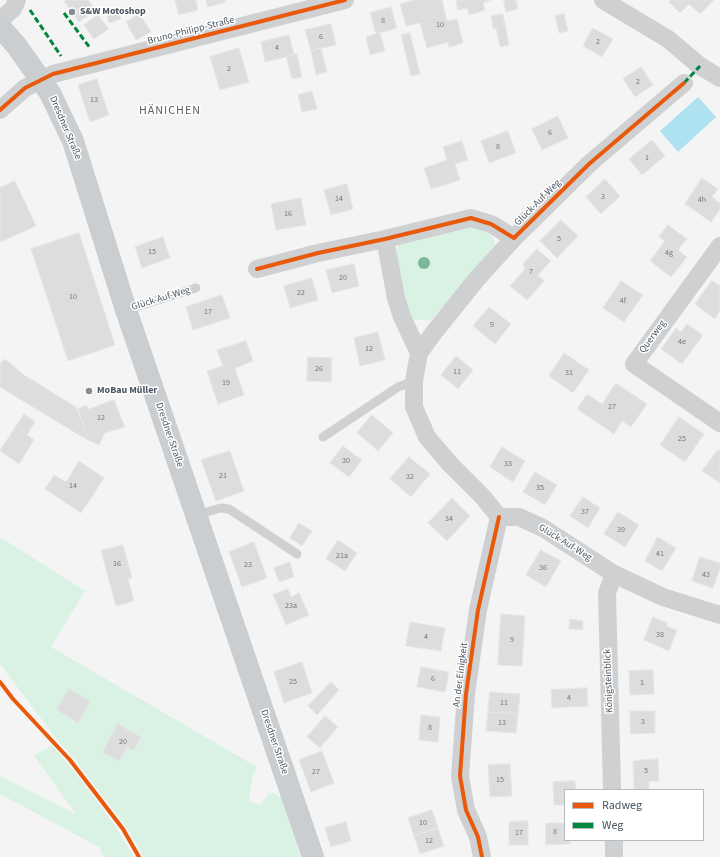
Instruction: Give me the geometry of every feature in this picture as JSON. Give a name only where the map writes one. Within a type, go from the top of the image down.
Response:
[{"type":"main road","name":"Dresdner Straße","points":[[0,27],[16,45],[42,80],[50,93],[73,141],[126,310],[313,857]]},
{"type":"street","points":[[0,20],[13,9],[17,0]]},
{"type":"street","name":"Bruno-Philipp-Straße","points":[[0,110],[25,88],[53,74],[345,0]]},
{"type":"street","points":[[603,0],[668,39],[700,66],[720,78]]},
{"type":"street","name":"Glück-Auf-Weg","points":[[684,83],[589,164],[514,238],[472,285],[435,331],[420,353],[414,381],[414,407],[427,436],[450,464],[483,497],[499,517],[519,517],[544,528],[614,574],[663,597],[720,615]]},
{"type":"street","name":"Glück-Auf-Weg","points":[[257,269],[318,253],[385,239],[471,218],[491,224],[514,238]]},
{"type":"street","points":[[385,239],[396,298],[402,317],[420,353]]},
{"type":"street","name":"Querweg","points":[[720,246],[634,364],[720,423]]},
{"type":"street","name":"An der Einigkeit","points":[[482,857],[478,837],[466,810],[460,776],[466,694],[476,625],[499,517]]},
{"type":"street","name":"Königsteinblick","points":[[612,789],[607,593],[614,574]]},
{"type":"street","points":[[614,841],[614,857]]},
{"type":"lane","name":"Glück-Auf-Weg","points":[[126,310],[196,288]]},
{"type":"lane","points":[[323,437],[398,387],[414,381]]},
{"type":"lane","points":[[196,515],[221,508],[229,510],[297,554]]},
{"type":"green space","points":[[464,225],[483,226],[494,240],[495,247],[431,320],[413,320],[405,306],[394,257],[399,244]]},
{"type":"green space","points":[[0,537],[85,591],[51,647],[257,767],[252,778],[249,801],[260,805],[269,793],[274,793],[282,798],[300,857],[144,857],[127,828],[73,757],[58,741],[0,664]]},
{"type":"green space","points":[[52,745],[96,799],[134,857],[104,857],[99,847],[0,794],[0,776],[76,814],[34,756]]},
{"type":"water","points":[[698,97],[716,117],[678,152],[660,131]]},
{"type":"building","points":[[88,0],[96,10],[79,22],[64,1]]},
{"type":"building","points":[[175,0],[196,0],[198,10],[179,15]]},
{"type":"building","points":[[206,0],[225,0],[226,2],[208,7]]},
{"type":"building","points":[[415,0],[442,0],[447,21],[457,19],[463,43],[449,47],[448,42],[427,48],[420,23],[406,26],[400,4]]},
{"type":"building","points":[[456,0],[491,0],[483,3],[485,10],[469,15],[467,8],[458,10]]},
{"type":"building","points":[[504,0],[518,0],[516,1],[518,9],[506,12]]},
{"type":"building","points":[[670,0],[714,0],[700,14],[689,4],[680,13],[669,2]]},
{"type":"building","points":[[391,7],[397,28],[376,34],[370,13]]},
{"type":"building","points":[[119,12],[121,19],[109,23],[107,16]]},
{"type":"building","points":[[140,14],[151,32],[136,40],[126,22]]},
{"type":"building","points":[[503,14],[509,45],[500,47],[496,28],[493,29],[491,16]]},
{"type":"building","points":[[564,14],[568,31],[559,33],[555,16]]},
{"type":"building","points":[[98,15],[109,29],[94,39],[84,25]]},
{"type":"building","points":[[331,24],[336,45],[311,51],[305,30]]},
{"type":"building","points":[[593,28],[613,39],[602,57],[583,46]]},
{"type":"building","points":[[380,33],[385,51],[370,55],[366,37]]},
{"type":"building","points":[[410,33],[420,74],[411,76],[401,35]]},
{"type":"building","points":[[289,35],[294,55],[265,62],[261,42]]},
{"type":"building","points":[[239,48],[249,82],[220,90],[210,57]]},
{"type":"building","points":[[321,48],[327,72],[316,75],[311,51]]},
{"type":"building","points":[[297,54],[302,77],[292,79],[286,56]]},
{"type":"building","points":[[641,67],[653,85],[635,97],[623,79]]},
{"type":"building","points":[[97,79],[109,115],[90,122],[78,85]]},
{"type":"building","points":[[312,91],[317,109],[302,112],[298,95]]},
{"type":"building","points":[[558,116],[568,138],[542,150],[532,129]]},
{"type":"building","points":[[508,131],[516,153],[489,163],[481,141]]},
{"type":"building","points":[[652,140],[665,156],[642,175],[629,159]]},
{"type":"building","points":[[462,141],[468,160],[455,164],[460,180],[431,189],[424,168],[447,160],[443,147]]},
{"type":"building","points":[[702,178],[718,189],[712,197],[720,203],[720,209],[711,222],[685,204]]},
{"type":"building","points":[[605,179],[620,196],[601,214],[586,197]]},
{"type":"building","points":[[15,181],[36,226],[0,242],[0,188]]},
{"type":"building","points":[[347,184],[353,209],[331,215],[324,190]]},
{"type":"building","points":[[301,198],[306,225],[276,230],[271,204]]},
{"type":"building","points":[[561,220],[578,236],[557,258],[540,241]]},
{"type":"building","points":[[668,225],[687,239],[678,250],[687,257],[671,277],[650,261],[665,241],[659,237]]},
{"type":"building","points":[[79,233],[115,345],[68,361],[31,249]]},
{"type":"building","points":[[163,237],[170,258],[142,268],[135,247]]},
{"type":"building","points":[[537,249],[551,261],[538,275],[544,281],[527,300],[510,286],[525,269],[523,264]]},
{"type":"building","points":[[354,264],[359,286],[332,293],[326,270]]},
{"type":"building","points":[[312,278],[318,300],[290,308],[284,286]]},
{"type":"building","points":[[621,281],[643,295],[624,322],[603,308]]},
{"type":"building","points":[[712,281],[720,286],[720,311],[715,319],[695,304]]},
{"type":"building","points":[[222,295],[230,318],[193,330],[186,307]]},
{"type":"building","points":[[489,307],[511,324],[495,344],[473,326]]},
{"type":"building","points":[[687,324],[703,335],[682,364],[661,349],[676,328],[681,332]]},
{"type":"building","points":[[378,332],[385,360],[360,366],[354,338]]},
{"type":"building","points":[[246,341],[253,361],[235,368],[244,395],[218,404],[207,371],[223,366],[217,350]]},
{"type":"building","points":[[564,353],[589,370],[573,393],[549,376]]},
{"type":"building","points":[[456,356],[473,370],[458,389],[441,375]]},
{"type":"building","points":[[308,357],[332,358],[331,382],[307,381]]},
{"type":"building","points":[[5,359],[24,375],[76,407],[87,434],[84,438],[0,387],[0,364]]},
{"type":"building","points":[[616,383],[647,404],[631,427],[622,421],[614,434],[577,409],[587,394],[602,404]]},
{"type":"building","points":[[114,400],[125,427],[105,433],[99,445],[84,438],[87,434],[78,409],[87,405],[88,409]]},
{"type":"building","points":[[24,414],[35,422],[27,435],[34,440],[19,464],[0,451]]},
{"type":"building","points":[[372,415],[393,433],[378,451],[357,433]]},
{"type":"building","points":[[679,417],[704,434],[685,462],[660,445]]},
{"type":"building","points":[[343,446],[362,460],[349,477],[330,463]]},
{"type":"building","points":[[502,447],[525,461],[513,482],[490,467]]},
{"type":"building","points":[[718,450],[720,451],[720,483],[702,471]]},
{"type":"building","points":[[230,451],[244,491],[216,501],[201,460]]},
{"type":"building","points":[[409,457],[430,474],[411,497],[390,479]]},
{"type":"building","points":[[79,461],[104,478],[81,513],[45,489],[54,475],[66,482]]},
{"type":"building","points":[[535,472],[557,485],[545,505],[523,492]]},
{"type":"building","points":[[583,497],[600,508],[588,528],[570,516]]},
{"type":"building","points":[[452,498],[470,516],[447,541],[428,523]]},
{"type":"building","points":[[618,512],[639,525],[625,547],[604,534]]},
{"type":"building","points":[[299,523],[312,531],[302,546],[290,538]]},
{"type":"building","points":[[658,537],[676,548],[662,571],[645,561]]},
{"type":"building","points":[[338,540],[357,553],[345,571],[326,559]]},
{"type":"building","points":[[254,542],[267,578],[242,587],[229,552]]},
{"type":"building","points":[[123,545],[132,578],[128,579],[134,601],[116,606],[101,551]]},
{"type":"building","points":[[541,550],[561,561],[546,587],[526,575]]},
{"type":"building","points":[[700,557],[720,563],[720,568],[713,588],[692,581]]},
{"type":"building","points":[[290,562],[294,577],[279,582],[274,568]]},
{"type":"building","points":[[288,589],[291,597],[299,593],[309,615],[286,625],[273,595]]},
{"type":"building","points":[[501,614],[525,616],[522,666],[498,665]]},
{"type":"building","points":[[653,617],[668,623],[666,626],[677,630],[669,651],[644,640]]},
{"type":"building","points":[[570,619],[583,621],[583,630],[569,629]]},
{"type":"building","points":[[410,622],[445,628],[441,651],[406,646]]},
{"type":"building","points":[[302,662],[312,693],[284,703],[274,672]]},
{"type":"building","points":[[421,667],[449,672],[445,692],[417,687]]},
{"type":"building","points":[[653,670],[654,694],[630,695],[629,671]]},
{"type":"building","points":[[331,682],[339,690],[317,715],[308,706]]},
{"type":"building","points":[[587,688],[588,706],[552,708],[551,690]]},
{"type":"building","points":[[69,689],[90,701],[78,723],[57,710]]},
{"type":"building","points":[[490,692],[520,694],[518,714],[488,712]]},
{"type":"building","points":[[630,711],[655,711],[655,733],[631,734]]},
{"type":"building","points":[[488,712],[518,714],[516,733],[486,731]]},
{"type":"building","points":[[421,715],[440,717],[438,742],[419,740]]},
{"type":"building","points":[[325,716],[338,727],[320,748],[307,737]]},
{"type":"building","points":[[118,724],[141,737],[133,751],[127,747],[119,761],[103,752]]},
{"type":"building","points":[[322,751],[334,783],[311,792],[299,760]]},
{"type":"building","points":[[658,759],[659,781],[649,781],[649,789],[634,789],[633,761]]},
{"type":"building","points":[[510,764],[512,796],[490,797],[488,765]]},
{"type":"building","points":[[575,781],[576,789],[564,789],[564,805],[554,805],[553,782]]},
{"type":"building","points":[[432,810],[438,828],[414,836],[408,818]]},
{"type":"building","points":[[528,821],[528,845],[509,845],[509,822]]},
{"type":"building","points":[[346,822],[351,841],[331,847],[325,828]]},
{"type":"building","points":[[546,823],[564,823],[564,841],[570,841],[570,844],[546,845]]},
{"type":"building","points":[[438,828],[444,846],[420,854],[414,836]]},
{"type":"marked path","points":[[30,10],[61,56]]},
{"type":"marked path","points":[[64,13],[90,48]]},
{"type":"marked path","points":[[684,83],[700,66]]},
{"type":"cycle path","points":[[0,110],[25,88],[53,74],[345,0]]},
{"type":"cycle path","points":[[257,269],[318,253],[385,239],[471,218],[491,224],[514,238],[589,164],[684,83]]},
{"type":"cycle path","points":[[482,857],[478,837],[466,810],[460,776],[466,694],[478,610],[499,517]]},
{"type":"cycle path","points":[[0,682],[13,699],[70,760],[123,829],[139,857]]},
{"type":"place","name":"S&W Motoshop","points":[[72,12]]},
{"type":"place","name":"MoBau Müller","points":[[89,391]]},
{"type":"district","name":"HÄNICHEN","points":[[170,111]]}]
